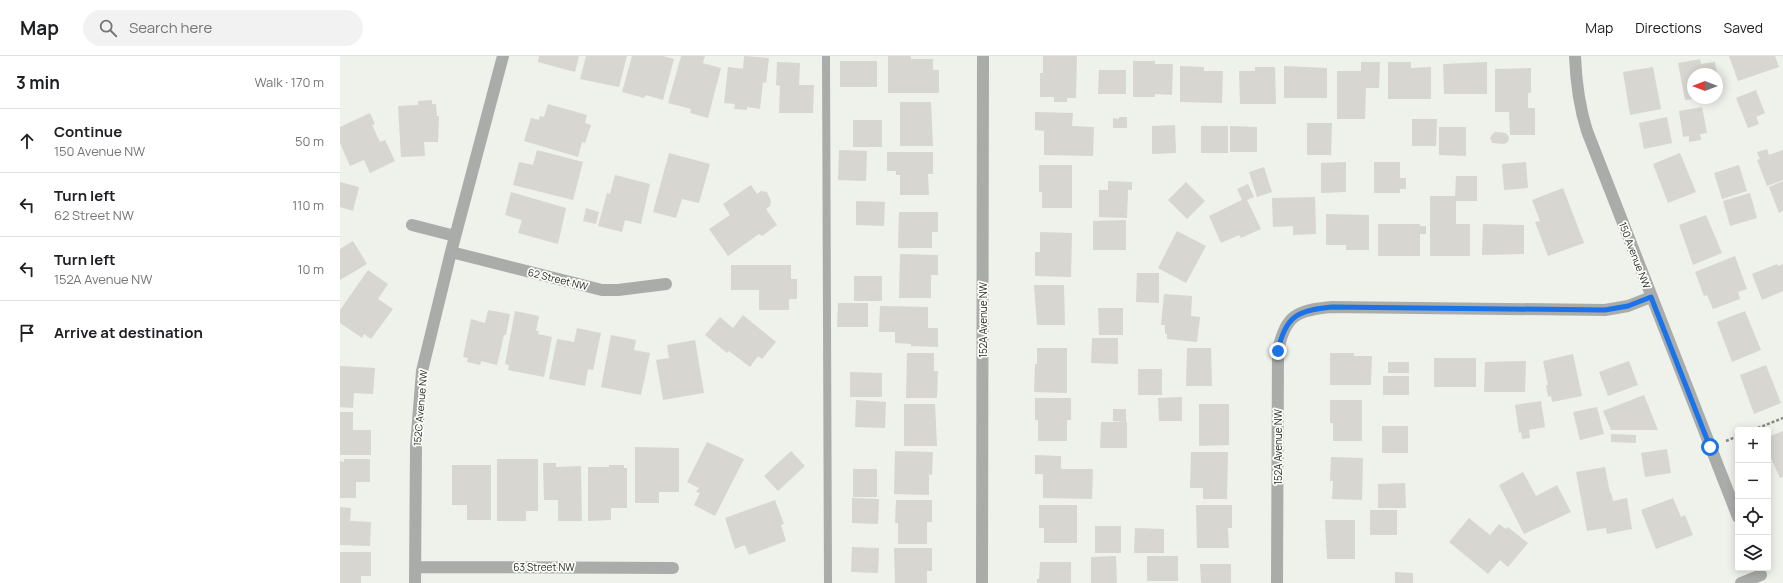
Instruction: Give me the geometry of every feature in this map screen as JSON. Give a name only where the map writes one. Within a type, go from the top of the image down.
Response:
[{"type":"street","name":"152C Avenue NW","points":[[415,583],[416,446],[422,371],[455,236],[503,56]]},
{"type":"street","name":"152A Avenue NW","points":[[982,583],[984,56]]},
{"type":"street","name":"150 Avenue NW","points":[[1575,56],[1576,86],[1581,110],[1651,297],[1735,509]]},
{"type":"street","points":[[412,225],[455,236]]},
{"type":"street","name":"62 Street NW","points":[[451,252],[602,290],[618,290],[666,284]]},
{"type":"street","name":"152A Avenue NW","points":[[1277,583],[1278,351],[1281,335],[1287,324],[1295,316],[1308,310],[1332,307],[1605,310],[1628,306],[1651,297]]},
{"type":"street","name":"63 Street NW","points":[[415,567],[673,568]]},
{"type":"street","points":[[1741,583],[1761,575]]},
{"type":"lane","points":[[826,56],[828,583]]},
{"type":"path","points":[[1760,427],[1783,418]]},
{"type":"building","points":[[539,56],[579,56],[575,72],[538,62]]},
{"type":"building","points":[[586,56],[627,56],[619,87],[580,79]]},
{"type":"building","points":[[632,56],[663,56],[674,59],[663,100],[646,95],[644,98],[622,92]]},
{"type":"building","points":[[681,56],[705,56],[703,63],[721,68],[708,118],[690,113],[691,109],[668,103]]},
{"type":"building","points":[[744,56],[769,58],[766,83],[763,82],[760,109],[747,107],[747,110],[734,109],[735,104],[724,103],[728,67],[743,69]]},
{"type":"building","points":[[888,56],[911,56],[911,59],[933,59],[933,70],[939,70],[939,93],[888,93]]},
{"type":"building","points":[[1043,56],[1077,56],[1076,98],[1067,98],[1067,102],[1054,102],[1054,97],[1040,97],[1040,73],[1043,73]]},
{"type":"building","points":[[1729,56],[1775,56],[1779,67],[1738,81]]},
{"type":"building","points":[[1700,59],[1701,64],[1715,62],[1716,68],[1687,68],[1687,100],[1685,100],[1678,63]]},
{"type":"building","points":[[840,61],[877,61],[877,87],[840,87]]},
{"type":"building","points":[[1133,61],[1155,61],[1155,64],[1173,64],[1172,95],[1155,94],[1155,97],[1133,97]]},
{"type":"building","points":[[777,62],[800,63],[799,85],[814,85],[813,113],[779,113],[780,86],[776,85]]},
{"type":"building","points":[[1361,62],[1380,62],[1379,88],[1366,88],[1365,119],[1337,119],[1337,71],[1361,71]]},
{"type":"building","points":[[1388,62],[1411,62],[1411,68],[1431,67],[1431,99],[1388,99]]},
{"type":"building","points":[[1487,62],[1487,94],[1444,94],[1443,64]]},
{"type":"building","points":[[1180,66],[1204,67],[1204,71],[1223,71],[1222,103],[1180,102]]},
{"type":"building","points":[[1284,66],[1327,68],[1327,98],[1284,98]]},
{"type":"building","points":[[1255,67],[1275,67],[1276,104],[1240,104],[1239,71],[1255,71]]},
{"type":"building","points":[[1653,67],[1661,109],[1630,115],[1623,72]]},
{"type":"building","points":[[1531,68],[1531,93],[1528,93],[1528,108],[1535,108],[1535,135],[1510,135],[1509,112],[1495,112],[1495,69]]},
{"type":"building","points":[[1099,70],[1126,70],[1126,94],[1098,94]]},
{"type":"building","points":[[1756,90],[1765,113],[1756,117],[1759,124],[1748,128],[1736,98]]},
{"type":"building","points":[[432,100],[432,104],[436,104],[437,116],[439,116],[438,142],[424,142],[425,156],[401,157],[398,106],[418,105],[418,101]]},
{"type":"building","points":[[900,102],[931,102],[933,146],[900,146]]},
{"type":"building","points":[[548,104],[587,115],[585,123],[591,125],[585,143],[582,142],[578,157],[524,141],[531,118],[539,120],[540,116],[544,117]]},
{"type":"building","points":[[1702,107],[1707,133],[1700,134],[1701,140],[1689,142],[1689,136],[1683,137],[1679,111]]},
{"type":"building","points":[[1035,112],[1073,113],[1072,126],[1094,127],[1093,156],[1044,155],[1044,131],[1035,130]]},
{"type":"building","points":[[370,113],[375,124],[372,125],[380,142],[385,140],[395,161],[370,173],[364,160],[350,166],[340,143],[340,127]]},
{"type":"building","points":[[1119,117],[1127,117],[1127,128],[1113,128],[1113,118],[1119,119]]},
{"type":"building","points":[[1667,117],[1672,143],[1644,149],[1639,123]]},
{"type":"building","points":[[1412,119],[1437,119],[1436,146],[1412,146]]},
{"type":"building","points":[[853,120],[882,120],[882,147],[853,147]]},
{"type":"building","points":[[1307,123],[1332,123],[1331,155],[1307,155]]},
{"type":"building","points":[[1175,125],[1176,153],[1152,154],[1152,126]]},
{"type":"building","points":[[1201,126],[1228,126],[1228,153],[1201,153]]},
{"type":"building","points":[[1230,126],[1257,127],[1257,152],[1230,152]]},
{"type":"building","points":[[1439,127],[1466,127],[1466,156],[1439,155]]},
{"type":"building","points":[[1495,132],[1506,133],[1509,137],[1508,142],[1504,144],[1492,143],[1490,137]]},
{"type":"building","points":[[1767,149],[1769,155],[1783,150],[1783,180],[1767,186],[1757,160],[1760,159],[1757,152]]},
{"type":"building","points":[[537,150],[583,162],[573,200],[513,185],[519,162],[533,165]]},
{"type":"building","points":[[839,150],[867,151],[866,181],[838,180]]},
{"type":"building","points":[[887,152],[933,152],[933,174],[928,174],[929,195],[900,195],[900,175],[896,175],[896,171],[887,171]]},
{"type":"building","points":[[669,153],[710,164],[699,203],[682,199],[676,218],[653,212]]},
{"type":"building","points":[[1680,153],[1696,192],[1668,203],[1653,164]]},
{"type":"building","points":[[1346,162],[1346,192],[1321,193],[1321,163]]},
{"type":"building","points":[[1374,162],[1400,162],[1400,178],[1406,178],[1406,189],[1400,189],[1400,193],[1374,193]]},
{"type":"building","points":[[1526,162],[1528,188],[1504,190],[1502,164]]},
{"type":"building","points":[[1039,165],[1072,165],[1072,208],[1042,208],[1042,192],[1039,192]]},
{"type":"building","points":[[1739,165],[1747,191],[1722,199],[1714,173]]},
{"type":"building","points":[[1264,167],[1272,192],[1257,197],[1249,172]]},
{"type":"building","points":[[615,175],[650,184],[641,224],[625,220],[622,232],[598,226],[607,193],[610,194]]},
{"type":"building","points":[[1456,176],[1477,176],[1477,201],[1456,201],[1456,224],[1470,224],[1470,256],[1430,256],[1430,196],[1455,196]]},
{"type":"building","points":[[1108,181],[1132,182],[1132,190],[1128,190],[1127,218],[1099,217],[1099,190],[1108,190]]},
{"type":"building","points":[[1783,181],[1783,211],[1779,213],[1769,187]]},
{"type":"building","points":[[340,182],[359,187],[353,211],[340,207]]},
{"type":"building","points":[[1186,182],[1205,201],[1187,219],[1168,200]]},
{"type":"building","points":[[1248,184],[1254,197],[1247,200],[1261,229],[1241,238],[1239,235],[1221,243],[1209,216],[1242,200],[1237,189]]},
{"type":"building","points":[[751,185],[757,194],[761,191],[767,192],[771,201],[770,206],[766,209],[777,225],[762,236],[759,234],[728,256],[709,229],[730,215],[723,204]]},
{"type":"building","points":[[1563,188],[1584,243],[1548,256],[1535,222],[1540,221],[1532,200]]},
{"type":"building","points":[[511,192],[566,208],[558,244],[518,233],[522,220],[505,215]]},
{"type":"building","points":[[1750,193],[1757,218],[1730,226],[1723,201]]},
{"type":"building","points":[[1315,197],[1316,234],[1293,235],[1293,226],[1273,227],[1272,198]]},
{"type":"building","points":[[856,201],[885,202],[884,226],[856,225]]},
{"type":"building","points":[[586,208],[599,212],[596,224],[583,221]]},
{"type":"building","points":[[899,212],[938,212],[938,232],[932,232],[932,248],[898,248]]},
{"type":"building","points":[[1326,214],[1369,215],[1369,250],[1346,250],[1346,245],[1326,245]]},
{"type":"building","points":[[1706,215],[1722,253],[1693,265],[1679,225]]},
{"type":"building","points":[[1126,220],[1126,250],[1093,250],[1093,221]]},
{"type":"building","points":[[1378,224],[1420,224],[1420,226],[1426,226],[1426,234],[1420,234],[1420,256],[1378,256]]},
{"type":"building","points":[[1483,224],[1524,225],[1524,254],[1482,255]]},
{"type":"building","points":[[1177,231],[1206,246],[1186,283],[1158,268]]},
{"type":"building","points":[[1040,232],[1072,233],[1071,277],[1035,276],[1035,252],[1040,252]]},
{"type":"building","points":[[353,241],[367,264],[340,280],[340,249]]},
{"type":"building","points":[[900,254],[938,255],[938,275],[931,275],[931,298],[899,298]]},
{"type":"building","points":[[1735,256],[1747,289],[1738,292],[1740,299],[1713,309],[1707,295],[1704,296],[1695,272]]},
{"type":"building","points":[[1777,264],[1778,266],[1783,264],[1783,291],[1762,300],[1752,274]]},
{"type":"building","points":[[731,265],[791,265],[791,279],[797,279],[797,299],[789,299],[789,310],[759,310],[759,290],[731,290]]},
{"type":"building","points":[[368,270],[388,284],[378,299],[393,309],[371,339],[364,334],[362,338],[340,323],[340,310]]},
{"type":"building","points":[[1137,273],[1159,273],[1159,303],[1136,302]]},
{"type":"building","points":[[854,276],[882,276],[882,301],[854,301]]},
{"type":"building","points":[[1034,285],[1064,285],[1065,325],[1037,325]]},
{"type":"building","points":[[1164,294],[1192,296],[1191,316],[1200,317],[1197,342],[1167,339],[1167,334],[1165,334],[1165,325],[1161,325]]},
{"type":"building","points":[[838,303],[868,303],[868,327],[837,327]]},
{"type":"building","points":[[880,306],[928,307],[928,328],[938,328],[938,347],[911,346],[911,344],[895,343],[895,332],[879,332]]},
{"type":"building","points":[[1098,308],[1123,308],[1123,335],[1099,335]]},
{"type":"building","points":[[488,310],[510,314],[506,335],[504,335],[497,365],[481,361],[480,365],[467,362],[468,358],[463,357],[471,319],[485,323]]},
{"type":"building","points":[[515,311],[539,316],[536,331],[539,331],[538,334],[552,337],[544,377],[508,370],[509,365],[505,364]]},
{"type":"building","points":[[1745,311],[1761,350],[1732,362],[1717,322]]},
{"type":"building","points":[[743,315],[776,342],[762,359],[758,356],[750,367],[729,351],[727,353],[705,335],[720,317],[733,328]]},
{"type":"building","points":[[577,328],[601,333],[593,370],[588,369],[585,386],[549,379],[557,339],[574,342]]},
{"type":"building","points":[[611,335],[636,340],[634,350],[650,353],[641,395],[601,387]]},
{"type":"building","points":[[1092,338],[1118,338],[1118,364],[1091,363]]},
{"type":"building","points":[[695,340],[704,393],[663,400],[656,360],[669,358],[667,345]]},
{"type":"building","points":[[1037,348],[1067,348],[1067,393],[1034,392]]},
{"type":"building","points":[[1187,348],[1211,348],[1212,386],[1186,386]]},
{"type":"building","points":[[907,353],[934,353],[934,371],[938,371],[937,398],[906,398]]},
{"type":"building","points":[[1330,353],[1354,353],[1354,356],[1372,356],[1371,385],[1330,385]]},
{"type":"building","points":[[1573,354],[1582,396],[1552,402],[1551,396],[1548,397],[1546,385],[1548,385],[1543,361]]},
{"type":"building","points":[[1434,358],[1476,358],[1476,387],[1434,387]]},
{"type":"building","points":[[1526,361],[1525,392],[1484,392],[1485,362]]},
{"type":"building","points":[[1629,361],[1638,385],[1608,396],[1599,372]]},
{"type":"building","points":[[1388,362],[1409,362],[1409,373],[1388,373]]},
{"type":"building","points":[[1766,365],[1781,403],[1754,414],[1740,375]]},
{"type":"building","points":[[340,366],[375,368],[373,394],[354,393],[353,408],[340,407]]},
{"type":"building","points":[[1138,369],[1162,369],[1162,395],[1138,395]]},
{"type":"building","points":[[850,372],[882,373],[882,397],[850,397]]},
{"type":"building","points":[[1383,376],[1409,376],[1409,395],[1383,395]]},
{"type":"building","points":[[1644,395],[1658,430],[1611,430],[1603,411]]},
{"type":"building","points":[[1182,397],[1182,421],[1159,421],[1158,398]]},
{"type":"building","points":[[1035,398],[1071,398],[1071,420],[1067,420],[1067,441],[1038,441],[1038,420],[1035,420]]},
{"type":"building","points":[[856,400],[886,402],[885,428],[855,427]]},
{"type":"building","points":[[1330,400],[1362,400],[1362,441],[1333,441],[1333,423],[1330,423]]},
{"type":"building","points":[[1541,401],[1545,427],[1529,430],[1530,438],[1522,439],[1521,432],[1519,433],[1515,405]]},
{"type":"building","points":[[904,404],[935,404],[937,446],[904,446]]},
{"type":"building","points":[[1199,404],[1229,404],[1229,445],[1199,446]]},
{"type":"building","points":[[1597,407],[1604,434],[1580,440],[1573,412]]},
{"type":"building","points":[[1113,409],[1126,409],[1126,422],[1113,421]]},
{"type":"building","points":[[340,412],[353,412],[353,430],[371,430],[371,455],[340,455]]},
{"type":"building","points":[[1101,422],[1127,422],[1127,448],[1100,448]]},
{"type":"building","points":[[1382,426],[1408,426],[1408,453],[1382,453]]},
{"type":"building","points":[[1783,431],[1783,477],[1780,478],[1771,458],[1771,436]]},
{"type":"building","points":[[1611,434],[1636,435],[1636,443],[1611,442]]},
{"type":"building","points":[[707,442],[744,459],[715,516],[694,505],[700,493],[696,492],[699,488],[687,482]]},
{"type":"building","points":[[635,447],[679,448],[679,492],[659,492],[659,503],[635,503]]},
{"type":"building","points":[[1667,449],[1671,473],[1645,477],[1641,453]]},
{"type":"building","points":[[791,451],[805,466],[778,491],[764,476]]},
{"type":"building","points":[[895,451],[933,452],[932,475],[929,474],[929,495],[894,494]]},
{"type":"building","points":[[1191,452],[1228,452],[1227,499],[1203,499],[1203,488],[1190,488]]},
{"type":"building","points":[[1035,455],[1061,456],[1061,469],[1093,469],[1092,499],[1043,498],[1043,474],[1035,474]]},
{"type":"building","points":[[1331,457],[1363,458],[1362,500],[1332,499],[1333,481],[1330,481]]},
{"type":"building","points":[[344,459],[370,459],[370,482],[356,482],[356,498],[340,498],[340,461],[344,462]]},
{"type":"building","points":[[497,459],[538,459],[538,511],[526,511],[526,521],[497,521]]},
{"type":"building","points":[[543,463],[556,463],[556,467],[581,466],[582,521],[558,521],[558,500],[544,500]]},
{"type":"building","points":[[452,465],[491,465],[491,520],[467,520],[467,505],[452,505]]},
{"type":"building","points":[[609,465],[624,465],[624,468],[627,468],[627,508],[611,508],[611,520],[588,521],[588,467],[609,467]]},
{"type":"building","points":[[1605,467],[1613,501],[1627,498],[1632,529],[1607,534],[1606,528],[1587,531],[1576,472]]},
{"type":"building","points":[[853,469],[877,469],[877,497],[853,497]]},
{"type":"building","points":[[1523,472],[1536,496],[1557,485],[1571,512],[1524,534],[1499,485]]},
{"type":"building","points":[[1405,483],[1406,508],[1378,508],[1378,484]]},
{"type":"building","points":[[852,498],[879,499],[878,524],[852,523]]},
{"type":"building","points":[[1673,498],[1681,517],[1685,515],[1693,535],[1656,549],[1641,510]]},
{"type":"building","points":[[775,500],[784,524],[781,525],[786,541],[749,555],[745,545],[735,549],[725,518]]},
{"type":"building","points":[[896,500],[932,500],[932,522],[927,522],[927,544],[898,544],[898,523],[895,523]]},
{"type":"building","points":[[1039,505],[1077,505],[1077,543],[1044,543],[1044,528],[1039,528]]},
{"type":"building","points":[[1196,505],[1232,505],[1232,528],[1228,528],[1229,548],[1197,548]]},
{"type":"building","points":[[340,507],[351,508],[350,521],[371,522],[370,546],[340,545]]},
{"type":"building","points":[[1370,510],[1397,510],[1397,535],[1370,535]]},
{"type":"building","points":[[1469,518],[1490,535],[1499,524],[1506,529],[1508,527],[1528,543],[1508,567],[1500,560],[1488,574],[1449,542]]},
{"type":"building","points":[[1325,520],[1355,520],[1355,559],[1327,559]]},
{"type":"building","points":[[1095,526],[1121,526],[1121,553],[1095,553]]},
{"type":"building","points":[[1135,528],[1164,529],[1164,553],[1134,553]]},
{"type":"building","points":[[852,547],[879,548],[878,573],[851,572]]},
{"type":"building","points":[[894,548],[932,548],[932,571],[927,571],[927,583],[895,583]]},
{"type":"building","points":[[340,552],[371,552],[371,576],[361,576],[361,583],[340,583]]},
{"type":"building","points":[[1116,556],[1117,583],[1091,583],[1091,557]]},
{"type":"building","points":[[1147,556],[1178,556],[1178,581],[1147,581]]},
{"type":"building","points":[[1040,562],[1071,562],[1071,583],[1037,583],[1037,579],[1039,579]]},
{"type":"building","points":[[1200,564],[1231,564],[1231,583],[1201,583]]},
{"type":"building","points":[[1395,572],[1413,573],[1413,583],[1395,583]]},
{"type":"route","points":[[1278,351],[1281,335],[1287,324],[1295,316],[1308,310],[1320,308],[1605,310],[1628,306],[1651,297],[1710,447]]}]
